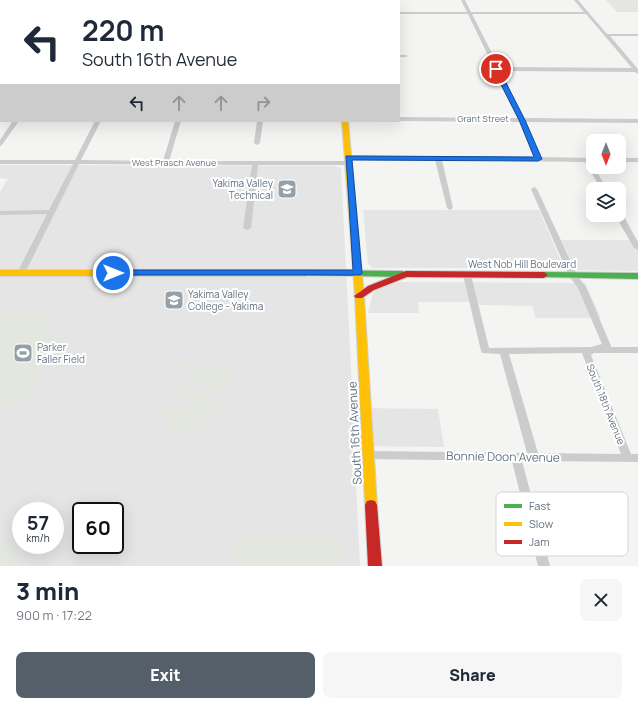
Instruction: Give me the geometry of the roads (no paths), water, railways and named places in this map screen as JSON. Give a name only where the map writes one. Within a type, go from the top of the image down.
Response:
[{"type":"main road","name":"South 16th Avenue","points":[[345,122],[358,273],[375,566]]},
{"type":"main road","name":"West Nob Hill Boulevard","points":[[0,273],[358,273],[638,276]]},
{"type":"main road","points":[[359,297],[371,288],[405,274]]},
{"type":"street","points":[[463,0],[522,120],[538,159]]},
{"type":"street","points":[[576,0],[637,71]]},
{"type":"street","points":[[400,13],[587,13]]},
{"type":"street","points":[[607,35],[638,35]]},
{"type":"street","points":[[400,56],[406,56]]},
{"type":"street","points":[[496,69],[637,71]]},
{"type":"street","name":"Grant Street","points":[[400,119],[638,121]]},
{"type":"street","points":[[0,144],[15,122]]},
{"type":"street","points":[[21,273],[98,122]]},
{"type":"street","points":[[165,163],[178,122]]},
{"type":"street","points":[[257,143],[260,122]]},
{"type":"street","points":[[438,158],[450,208]]},
{"type":"street","name":"West Prasch Avenue","points":[[0,162],[255,163],[438,158],[586,160]]},
{"type":"street","points":[[626,160],[638,160]]},
{"type":"street","points":[[247,228],[255,163]]},
{"type":"street","name":"South 18th Avenue","points":[[534,189],[572,276],[582,287],[607,346],[586,354],[633,458]]},
{"type":"street","points":[[0,212],[51,212]]},
{"type":"street","points":[[623,222],[638,248]]},
{"type":"street","points":[[467,275],[485,351],[638,350]]},
{"type":"street","points":[[504,351],[534,458]]},
{"type":"street","name":"Bonnie Doon Avenue","points":[[368,455],[633,458]]},
{"type":"street","points":[[516,457],[525,492]]},
{"type":"street","points":[[541,556],[544,566]]},
{"type":"place","name":"Yakima Valley Technical","points":[[287,189]]},
{"type":"place","name":"Yakima Valley College - Yakima","points":[[174,300]]},
{"type":"place","name":"Parker Faller Field","points":[[23,353]]}]
